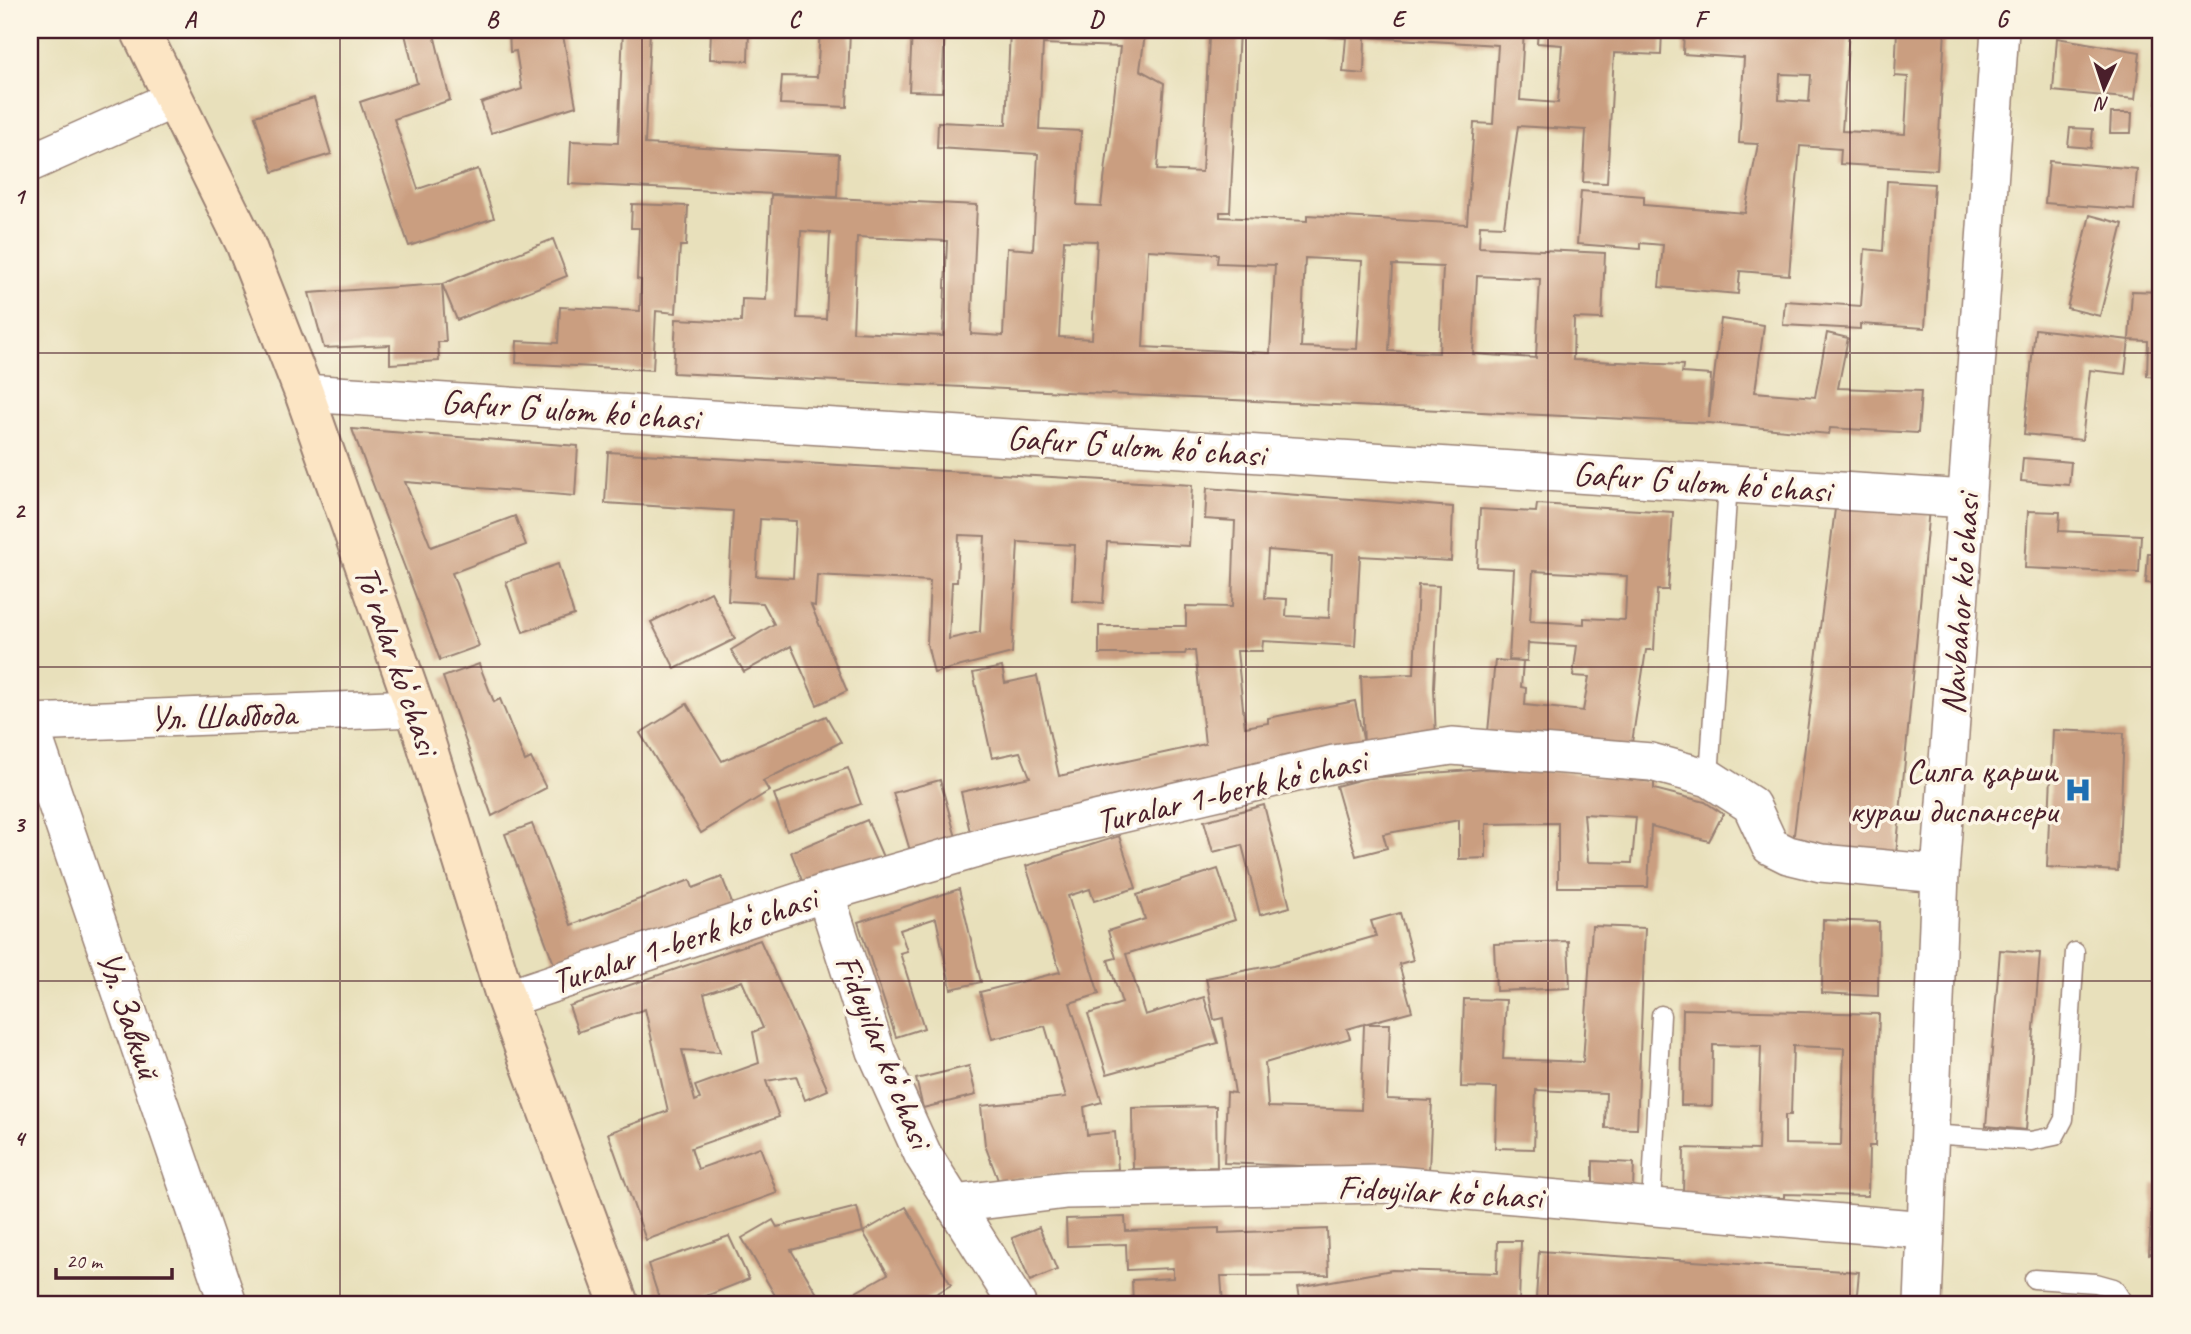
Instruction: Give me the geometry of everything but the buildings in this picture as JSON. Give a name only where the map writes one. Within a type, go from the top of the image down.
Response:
[{"type":"main road","name":"Toʻralar koʻchasi","points":[[140,30],[245,243],[304,393],[415,708],[506,999],[619,1304]]},
{"type":"street","name":"Navbahor koʻchasi","points":[[1923,1304],[1940,874],[2000,30]]},
{"type":"street","points":[[30,163],[174,99]]},
{"type":"street","name":"Gafur Gʻulom koʻchasi","points":[[304,393],[1967,499]]},
{"type":"street","name":"Ул. Шаббода","points":[[30,725],[415,708]]},
{"type":"street","name":"Ул. Завкий","points":[[30,725],[228,1304]]},
{"type":"street","name":"Turalar 1-berk koʻchasi","points":[[506,999],[825,893],[997,844],[1334,764],[1452,746],[1651,762],[1709,778],[1751,805],[1770,846],[1788,855],[1821,863],[1940,874]]},
{"type":"street","name":"Fidoyilar koʻchasi","points":[[825,893],[876,1051],[923,1154],[1017,1304]]},
{"type":"street","name":"Fidoyilar koʻchasi","points":[[954,1204],[1066,1191],[1383,1184],[1926,1230]]},
{"type":"lane","points":[[1709,778],[1728,484]]},
{"type":"lane","points":[[1930,1134],[2031,1141],[2055,1136],[2064,1119],[2075,952]]},
{"type":"lane","points":[[1651,1206],[1661,1015]]},
{"type":"lane","points":[[2034,1279],[2096,1283],[2113,1288],[2124,1304]]},
{"type":"place","name":"Силга қарши кураш диспансери","points":[[2078,790]]}]
